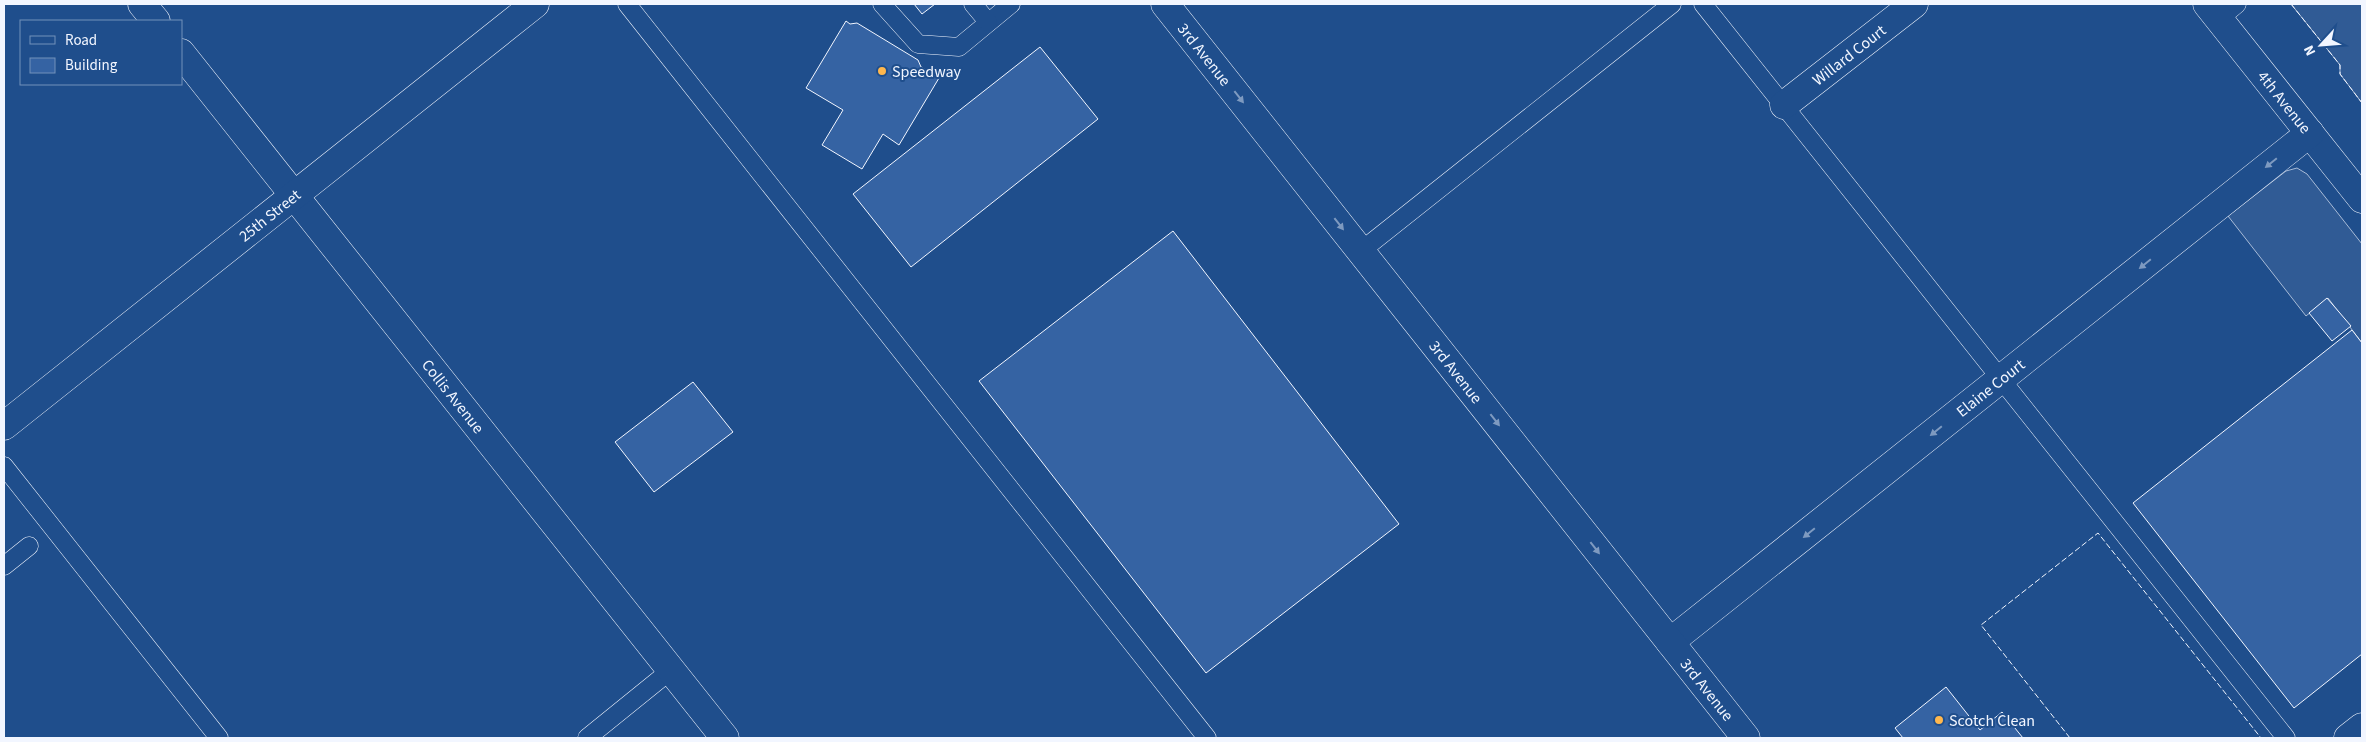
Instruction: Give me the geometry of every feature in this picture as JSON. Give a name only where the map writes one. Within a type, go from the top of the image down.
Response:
[{"type":"street","points":[[142,4],[155,20]]},
{"type":"street","name":"25th Street","points":[[4,426],[535,4]]},
{"type":"street","name":"3rd Avenue","points":[[1165,4],[1746,738]]},
{"type":"street","name":"Willard Court","points":[[1784,105],[1914,4]]},
{"type":"street","name":"4th Avenue","points":[[2221,9],[2310,132],[2362,199]]},
{"type":"street","name":"Collis Avenue","points":[[182,54],[725,738]]},
{"type":"street","name":"Elaine Court","points":[[1670,642],[2310,132]]},
{"type":"street","points":[[2348,738],[2362,727]]},
{"type":"lane","points":[[627,4],[1208,738]]},
{"type":"lane","points":[[882,4],[918,44],[959,47],[1011,4]]},
{"type":"lane","points":[[973,4],[988,22]]},
{"type":"lane","points":[[1360,251],[1672,4]]},
{"type":"lane","points":[[1704,4],[2286,738]]},
{"type":"lane","points":[[4,466],[219,738]]},
{"type":"lane","points":[[4,566],[29,546]]},
{"type":"lane","points":[[587,738],[671,670]]},
{"type":"shaded area","points":[[2291,4],[2362,4],[2362,103],[2340,74],[2340,65]]},
{"type":"shaded area","points":[[2297,168],[2307,174],[2362,244],[2362,343],[2328,298],[2306,316],[2228,216],[2286,171]]},
{"type":"building","points":[[914,4],[935,4],[922,14]]},
{"type":"building","points":[[846,21],[850,24],[857,23],[918,60],[921,67],[939,78],[899,145],[883,134],[862,169],[822,145],[843,110],[806,88]]},
{"type":"building","points":[[1040,47],[1098,119],[911,267],[853,194]]},
{"type":"building","points":[[1173,231],[1399,524],[1206,673],[979,381]]},
{"type":"building","points":[[2327,298],[2351,326],[2332,341],[2309,313]]},
{"type":"building","points":[[2352,330],[2362,343],[2362,654],[2294,708],[2133,503]]},
{"type":"building","points":[[693,382],[733,432],[654,492],[615,442]]},
{"type":"building","name":"Scotch Clean","points":[[1946,687],[1980,730],[2002,712],[2023,738],[1903,738],[1895,728]]},
{"type":"fence","points":[[2291,4],[2340,65],[2340,74],[2362,103]]},
{"type":"fence","points":[[2070,738],[1981,625],[2098,533],[2261,738]]},
{"type":"place","name":"Speedway","points":[[882,71]]},
{"type":"place","name":"Scotch Clean","points":[[1939,720]]}]
